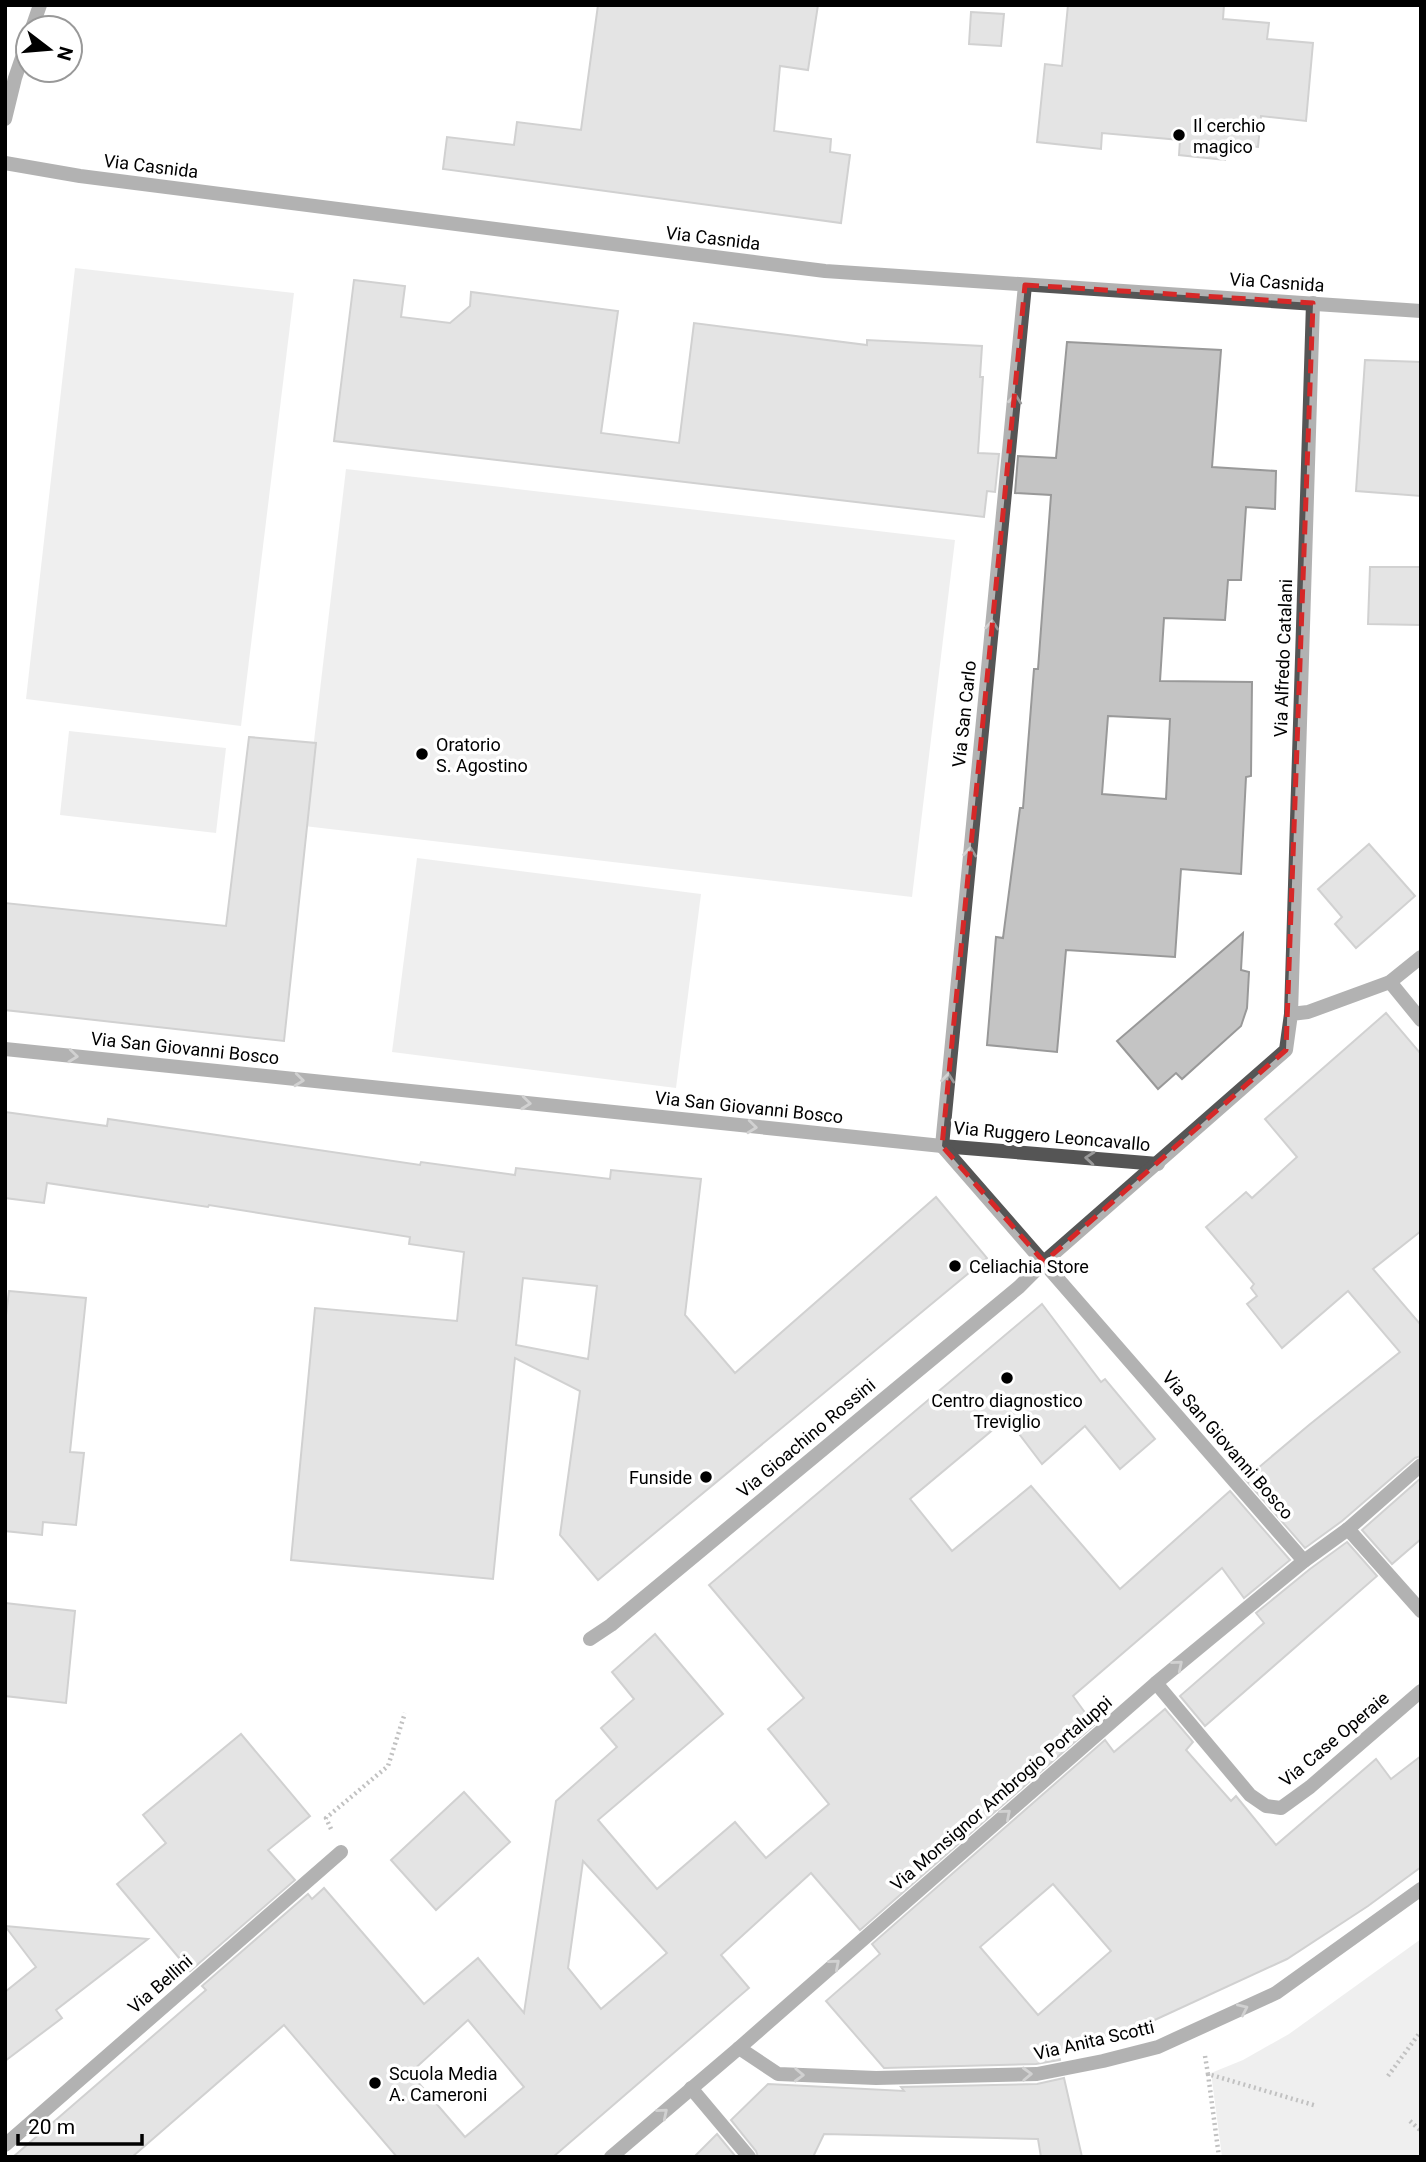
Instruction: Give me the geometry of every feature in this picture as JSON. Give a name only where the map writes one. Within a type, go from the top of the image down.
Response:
[{"type":"street","points":[[5,119],[14,82]]},
{"type":"street","name":"Via Casnida","points":[[5,163],[80,176],[825,271],[1421,311]]},
{"type":"street","name":"Via San Carlo","points":[[942,1146],[1025,285]]},
{"type":"street","name":"Via Alfredo Catalani","points":[[1291,1014],[1313,303]]},
{"type":"street","points":[[1291,1014],[1308,1012],[1390,982],[1421,957]]},
{"type":"street","points":[[1390,982],[1421,1020]]},
{"type":"street","name":"Via Ruggero Leoncavallo","points":[[1044,1262],[1286,1051],[1291,1014]]},
{"type":"street","name":"Via San Giovanni Bosco","points":[[5,1049],[942,1146],[1304,1561]]},
{"type":"street","name":"Via Ruggero Leoncavallo","points":[[942,1146],[1158,1164]]},
{"type":"street","name":"Via Gioachino Rossini","points":[[590,1639],[611,1625],[1020,1287],[1044,1262]]},
{"type":"street","name":"Via Monsignor Ambrogio Portaluppi","points":[[611,2157],[1156,1683],[1304,1561],[1348,1529],[1421,1465]]},
{"type":"street","points":[[1348,1529],[1421,1611]]},
{"type":"street","name":"Via Case Operaie","points":[[1156,1683],[1250,1795],[1266,1806],[1282,1808],[1421,1691]]},
{"type":"street","name":"Via Bellini","points":[[5,2145],[341,1852]]},
{"type":"street","name":"Via Anita Scotti","points":[[739,2048],[778,2074],[876,2078],[1037,2074],[1103,2061],[1158,2046],[1276,1993],[1421,1889]]},
{"type":"street","points":[[691,2088],[749,2157]]},
{"type":"path","points":[[341,1852],[326,1818],[388,1766],[405,1713]]},
{"type":"path","points":[[1201,2028],[1219,2157]]},
{"type":"path","points":[[1388,2076],[1421,2031]]},
{"type":"path","points":[[1208,2074],[1317,2106]]},
{"type":"path","points":[[1410,2121],[1421,2131]]},
{"type":"highlighted area","points":[[1025,285],[1313,303],[1286,1050],[1044,1262],[942,1146]]},
{"type":"shaded area","points":[[75,268],[294,293],[241,726],[26,699]]},
{"type":"shaded area","points":[[346,469],[955,540],[912,897],[304,826]]},
{"type":"shaded area","points":[[69,731],[226,748],[216,833],[60,815]]},
{"type":"shaded area","points":[[417,858],[701,894],[676,1088],[392,1052]]},
{"type":"shaded area","points":[[1421,1939],[1421,2157],[1222,2157],[1211,2073],[1243,2060],[1289,2034]]},
{"type":"building","points":[[598,5],[818,5],[808,70],[780,66],[774,131],[831,139],[830,152],[850,155],[841,223],[443,169],[447,137],[514,145],[517,122],[581,130]]},
{"type":"building","points":[[1068,5],[1224,5],[1223,19],[1269,23],[1267,39],[1313,43],[1306,121],[1261,116],[1258,147],[1227,144],[1225,160],[1179,155],[1180,140],[1102,133],[1101,149],[1037,142],[1045,64],[1062,66]]},
{"type":"building","points":[[971,12],[1004,14],[1001,46],[969,44]]},
{"type":"building","points":[[354,280],[405,286],[401,317],[450,323],[470,306],[471,292],[618,311],[601,433],[679,443],[694,323],[867,345],[867,340],[982,346],[980,377],[983,377],[978,453],[999,454],[995,492],[987,491],[984,517],[334,441]]},
{"type":"building","points":[[1067,342],[1221,350],[1212,467],[1276,471],[1275,509],[1246,507],[1241,580],[1228,580],[1225,620],[1164,618],[1160,681],[1252,682],[1251,776],[1246,777],[1241,874],[1181,869],[1175,957],[1066,950],[1057,1052],[987,1045],[996,937],[1003,938],[1020,808],[1023,808],[1034,669],[1038,669],[1051,495],[1015,493],[1018,456],[1056,458]],"holes":[[[1108,716],[1170,719],[1166,799],[1102,794]]]},
{"type":"building","points":[[1365,360],[1421,362],[1421,496],[1356,491]]},
{"type":"building","points":[[1370,567],[1421,567],[1421,625],[1368,624]]},
{"type":"building","points":[[249,737],[316,743],[284,1041],[5,1010],[5,903],[226,926]]},
{"type":"building","points":[[1369,844],[1415,896],[1356,948],[1335,924],[1342,917],[1318,889]]},
{"type":"building","points":[[1243,933],[1241,970],[1249,972],[1247,1008],[1241,1026],[1182,1079],[1176,1073],[1158,1089],[1117,1041]]},
{"type":"building","points":[[1386,1013],[1421,1054],[1421,1231],[1373,1269],[1421,1325],[1421,1456],[1415,1458],[1342,1521],[1305,1548],[1245,1479],[1400,1352],[1348,1291],[1282,1348],[1247,1304],[1257,1296],[1251,1288],[1254,1284],[1206,1227],[1246,1192],[1252,1198],[1297,1157],[1265,1119]]},
{"type":"building","points":[[5,1112],[107,1126],[108,1119],[420,1165],[421,1162],[515,1175],[516,1168],[610,1179],[611,1170],[701,1179],[685,1315],[735,1373],[936,1197],[987,1258],[598,1580],[560,1535],[580,1391],[515,1358],[493,1579],[291,1560],[315,1308],[457,1321],[464,1252],[409,1244],[410,1237],[47,1183],[44,1203],[5,1198]],"holes":[[[523,1278],[597,1286],[588,1359],[516,1345]]]},
{"type":"building","points":[[9,1291],[86,1298],[70,1452],[84,1453],[76,1525],[43,1522],[42,1535],[5,1531],[5,1324]]},
{"type":"building","points":[[1042,1304],[1101,1382],[1105,1379],[1155,1439],[1120,1469],[1085,1426],[1042,1464],[1007,1418],[910,1499],[952,1551],[1031,1486],[1120,1589],[1230,1491],[1290,1560],[1244,1598],[1222,1568],[1073,1696],[1094,1725],[860,1930],[811,1873],[721,1955],[749,1988],[553,2157],[397,2157],[284,2025],[132,2157],[13,2157],[206,1990],[202,1986],[308,1894],[312,1899],[324,1888],[424,2004],[478,1958],[524,2013],[556,1801],[617,1747],[601,1728],[634,1699],[612,1672],[655,1634],[723,1714],[598,1820],[657,1889],[735,1822],[766,1858],[829,1804],[768,1729],[804,1698],[709,1585]],"holes":[[[583,1861],[667,1953],[601,2009],[568,1968]],[[468,2020],[524,2087],[465,2137],[410,2073]]]},
{"type":"building","points":[[1421,1478],[1421,1539],[1392,1564],[1362,1530]]},
{"type":"building","points":[[1347,1542],[1377,1576],[1205,1726],[1180,1696],[1264,1623],[1256,1613]]},
{"type":"building","points":[[5,1603],[75,1611],[66,1703],[5,1696]]},
{"type":"building","points":[[1165,1709],[1193,1742],[1186,1750],[1231,1801],[1236,1796],[1276,1845],[1376,1759],[1391,1779],[1421,1756],[1421,1867],[1368,1906],[1287,1959],[1146,2024],[1058,2050],[1060,2060],[1036,2064],[884,2068],[826,2001],[880,1954],[872,1944],[1105,1740],[1114,1752]],"holes":[[[1053,1884],[1111,1951],[1038,2015],[980,1947]]]},
{"type":"building","points":[[241,1734],[310,1816],[268,1850],[295,1880],[190,1971],[117,1884],[166,1843],[143,1815]]},
{"type":"building","points":[[464,1792],[510,1842],[436,1910],[391,1860]]},
{"type":"building","points":[[5,1926],[148,1939],[56,2010],[62,2018],[5,2061],[5,1992],[36,1967]]},
{"type":"building","points":[[1064,2078],[1082,2157],[1041,2157],[1038,2139],[824,2134],[813,2157],[758,2157],[731,2120],[768,2084],[904,2091],[901,2087],[1037,2084]]},
{"type":"building","points":[[717,2134],[736,2157],[694,2157]]},
{"type":"place","name":"Il cerchio magico","points":[[1179,135]]},
{"type":"place","name":"Oratorio S. Agostino","points":[[422,754]]},
{"type":"place","name":"Celiachia Store","points":[[955,1266]]},
{"type":"place","name":"Centro diagnostico Treviglio","points":[[1007,1378]]},
{"type":"place","name":"Funside","points":[[706,1477]]},
{"type":"place","name":"Scuola Media A. Cameroni","points":[[375,2083]]}]
